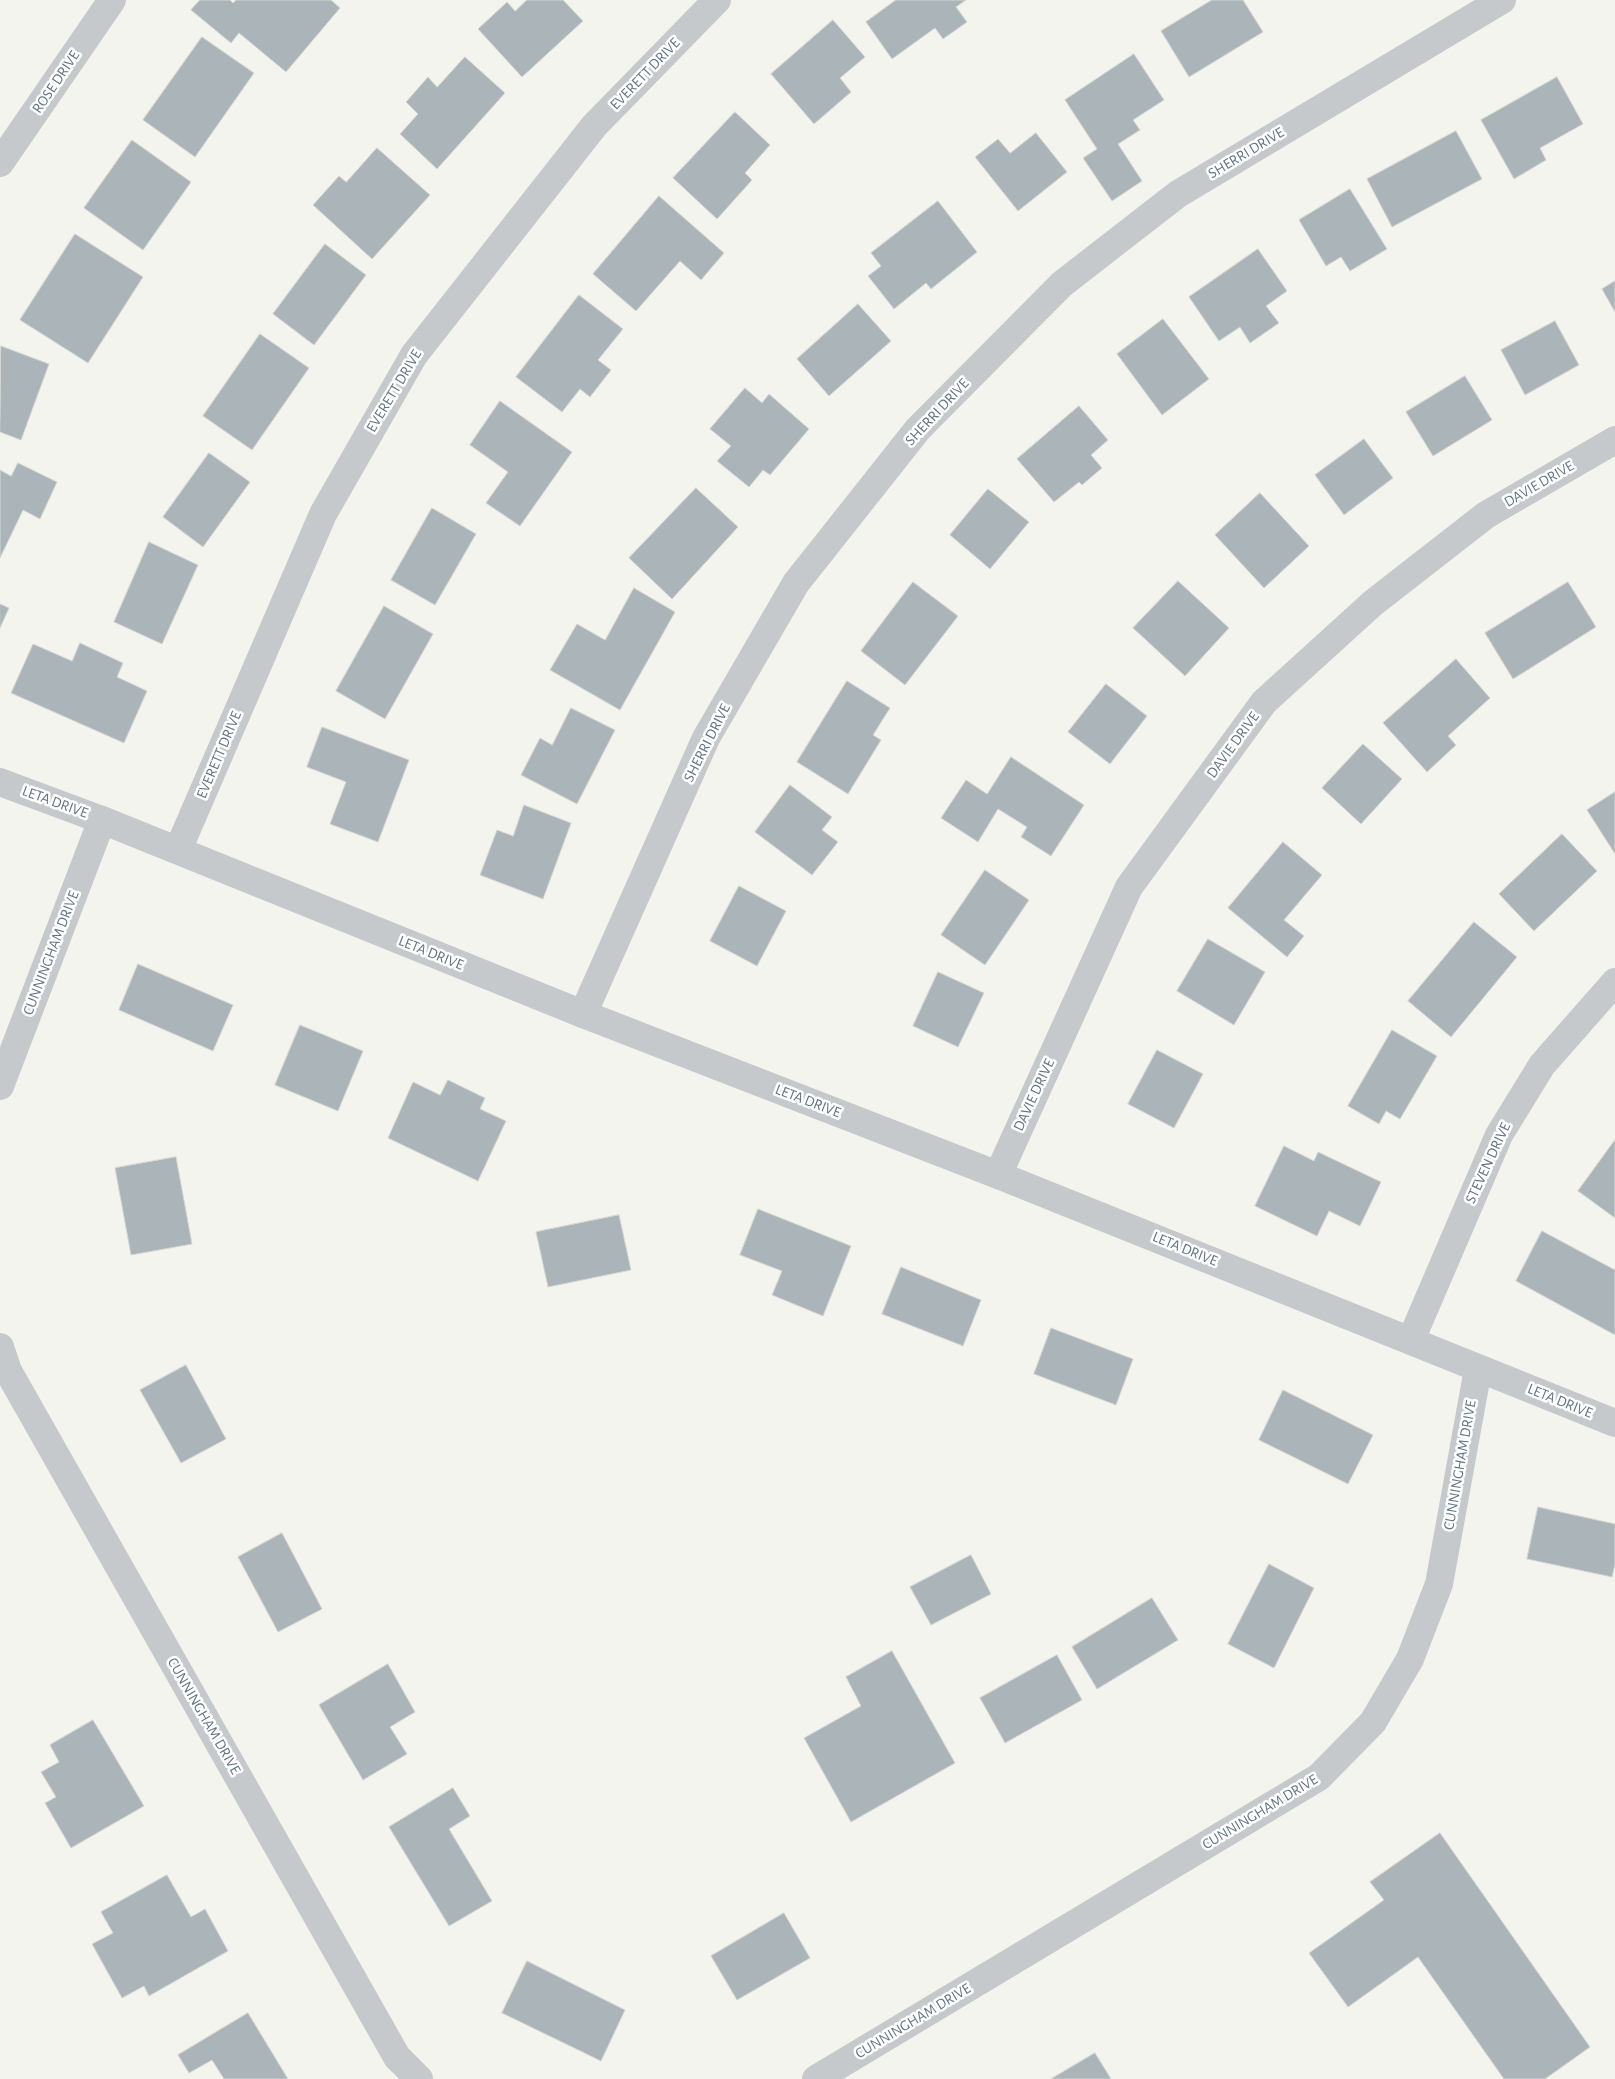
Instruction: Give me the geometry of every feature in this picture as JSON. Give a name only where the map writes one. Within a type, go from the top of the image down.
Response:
[{"type":"street","name":"ROSE DRIVE","points":[[0,163],[112,0]]},
{"type":"street","name":"EVERETT DRIVE","points":[[178,850],[323,514],[414,355],[594,126],[717,0]]},
{"type":"street","name":"SHERRI DRIVE","points":[[582,1014],[706,738],[796,583],[918,429],[1062,284],[1178,194],[1502,0]]},
{"type":"street","name":"DAVIE DRIVE","points":[[998,1175],[1129,887],[1264,702],[1373,603],[1486,516],[1615,440]]},
{"type":"street","name":"LETA DRIVE","points":[[0,782],[178,850],[582,1014],[998,1175],[1615,1423]]},
{"type":"street","name":"CUNNINGHAM DRIVE","points":[[0,1086],[102,820]]},
{"type":"street","name":"STEVEN DRIVE","points":[[1412,1340],[1499,1135],[1542,1064],[1615,982]]},
{"type":"street","name":"CUNNINGHAM DRIVE","points":[[0,1347],[8,1371],[397,2057],[419,2079]]},
{"type":"street","name":"CUNNINGHAM DRIVE","points":[[816,2079],[1319,1777],[1373,1722],[1410,1659],[1439,1584],[1478,1369]]},
{"type":"building","points":[[200,0],[230,0],[233,3],[236,0],[331,0],[340,8],[286,72],[239,33],[231,43],[191,10]]},
{"type":"building","points":[[527,0],[563,0],[583,21],[522,77],[478,29],[507,2],[515,11]]},
{"type":"building","points":[[896,0],[966,0],[956,7],[967,22],[943,39],[935,28],[892,59],[866,22]]},
{"type":"building","points":[[1212,0],[1243,0],[1263,32],[1189,77],[1161,31]]},
{"type":"building","points":[[833,20],[865,57],[840,78],[851,92],[814,124],[771,74]]},
{"type":"building","points":[[202,37],[254,73],[195,157],[143,120]]},
{"type":"building","points":[[1134,54],[1164,100],[1133,120],[1140,130],[1118,144],[1142,181],[1112,201],[1083,158],[1097,149],[1065,100]]},
{"type":"building","points":[[465,57],[505,93],[437,169],[400,134],[418,114],[406,102],[428,77],[437,87]]},
{"type":"building","points":[[1557,77],[1583,124],[1540,148],[1546,160],[1514,179],[1481,120]]},
{"type":"building","points":[[735,112],[770,145],[745,173],[752,180],[717,219],[673,178]]},
{"type":"building","points":[[1456,131],[1482,179],[1392,227],[1367,179]]},
{"type":"building","points":[[1036,133],[1067,172],[1018,211],[975,157],[998,139],[1010,153]]},
{"type":"building","points":[[132,140],[191,182],[143,250],[84,208]]},
{"type":"building","points":[[377,148],[430,195],[372,259],[313,205],[339,176],[346,182]]},
{"type":"building","points":[[1350,189],[1387,249],[1350,271],[1341,257],[1326,266],[1299,220]]},
{"type":"building","points":[[659,196],[724,253],[701,280],[680,261],[636,311],[593,274]]},
{"type":"building","points":[[938,201],[977,252],[931,289],[926,283],[894,309],[868,276],[881,266],[871,253]]},
{"type":"building","points":[[75,234],[143,277],[88,363],[20,320]]},
{"type":"building","points":[[325,244],[366,275],[314,345],[273,314]]},
{"type":"building","points":[[1258,249],[1287,291],[1266,306],[1279,323],[1250,343],[1240,327],[1219,341],[1189,297]]},
{"type":"building","points":[[1615,281],[1615,312],[1602,289]]},
{"type":"building","points":[[579,295],[623,329],[598,360],[611,370],[590,397],[580,389],[562,412],[516,377]]},
{"type":"building","points":[[858,304],[891,341],[829,396],[797,359]]},
{"type":"building","points":[[1163,319],[1209,379],[1162,415],[1117,354]]},
{"type":"building","points":[[1555,321],[1579,365],[1525,395],[1501,350]]},
{"type":"building","points":[[260,334],[309,368],[252,450],[203,416]]},
{"type":"building","points":[[1,346],[49,364],[21,440],[0,432]]},
{"type":"building","points":[[1465,376],[1492,420],[1433,456],[1406,412]]},
{"type":"building","points":[[745,388],[762,403],[769,394],[809,429],[770,475],[763,470],[749,487],[717,461],[731,446],[710,429]]},
{"type":"building","points":[[500,401],[572,452],[520,526],[486,503],[508,472],[470,445]]},
{"type":"building","points":[[1079,406],[1108,440],[1091,455],[1102,468],[1082,485],[1079,482],[1054,502],[1017,459]]},
{"type":"building","points":[[1364,439],[1393,478],[1344,515],[1315,475]]},
{"type":"building","points":[[209,453],[250,482],[203,547],[163,517]]},
{"type":"building","points":[[18,463],[57,482],[40,519],[23,510],[0,558],[0,470],[11,476]]},
{"type":"building","points":[[696,488],[738,527],[672,599],[629,558]]},
{"type":"building","points":[[988,489],[1029,522],[990,569],[950,535]]},
{"type":"building","points":[[1260,493],[1309,546],[1264,588],[1215,535]]},
{"type":"building","points":[[432,508],[476,534],[435,605],[391,580]]},
{"type":"building","points":[[149,542],[198,565],[162,644],[114,622]]},
{"type":"building","points":[[1178,581],[1229,628],[1185,676],[1133,628]]},
{"type":"building","points":[[913,582],[958,616],[905,685],[861,651]]},
{"type":"building","points":[[1568,582],[1596,627],[1513,679],[1485,633]]},
{"type":"building","points":[[634,588],[675,612],[620,710],[550,670],[577,624],[605,640]]},
{"type":"building","points":[[0,604],[9,608],[0,628]]},
{"type":"building","points":[[384,606],[433,634],[385,719],[336,691]]},
{"type":"building","points":[[80,643],[123,663],[117,677],[147,691],[124,743],[11,693],[33,644],[72,661]]},
{"type":"building","points":[[1456,659],[1490,698],[1448,736],[1456,745],[1427,772],[1383,723]]},
{"type":"building","points":[[847,681],[890,708],[873,735],[881,740],[848,794],[797,762]]},
{"type":"building","points":[[1106,684],[1147,716],[1110,764],[1068,732]]},
{"type":"building","points":[[571,708],[615,730],[577,804],[521,775],[540,738],[552,745]]},
{"type":"building","points":[[322,727],[409,760],[378,842],[330,824],[346,782],[307,767]]},
{"type":"building","points":[[1363,744],[1402,779],[1361,824],[1322,788]]},
{"type":"building","points":[[1011,757],[1084,805],[1051,856],[1021,837],[1027,827],[998,809],[978,842],[941,818],[966,780],[987,794]]},
{"type":"building","points":[[790,785],[832,817],[822,830],[838,842],[812,875],[755,832]]},
{"type":"building","points":[[1615,792],[1615,854],[1587,810]]},
{"type":"building","points":[[524,805],[571,823],[543,899],[480,875],[497,830],[513,836]]},
{"type":"building","points":[[1562,834],[1597,871],[1534,931],[1499,894]]},
{"type":"building","points":[[1283,842],[1322,875],[1284,920],[1304,936],[1287,957],[1228,908]]},
{"type":"building","points":[[985,870],[1029,900],[985,965],[941,935]]},
{"type":"building","points":[[739,886],[786,911],[757,966],[710,941]]},
{"type":"building","points":[[1474,922],[1517,957],[1451,1037],[1408,1001]]},
{"type":"building","points":[[1208,939],[1265,972],[1234,1025],[1177,991]]},
{"type":"building","points":[[138,964],[233,1005],[213,1051],[119,1010]]},
{"type":"building","points":[[938,972],[984,993],[958,1047],[913,1026]]},
{"type":"building","points":[[300,1025],[363,1051],[338,1111],[275,1085]]},
{"type":"building","points":[[1392,1030],[1437,1056],[1400,1119],[1386,1111],[1379,1124],[1348,1106]]},
{"type":"building","points":[[1157,1050],[1203,1074],[1174,1128],[1128,1104]]},
{"type":"building","points":[[448,1080],[485,1098],[480,1109],[506,1121],[478,1181],[388,1138],[413,1082],[440,1095]]},
{"type":"building","points":[[1615,1140],[1615,1218],[1578,1191]]},
{"type":"building","points":[[1284,1146],[1314,1161],[1318,1152],[1381,1182],[1360,1226],[1329,1211],[1317,1236],[1255,1206]]},
{"type":"building","points":[[176,1157],[192,1244],[131,1255],[115,1168]]},
{"type":"building","points":[[758,1209],[851,1246],[823,1316],[772,1295],[782,1271],[740,1255]]},
{"type":"building","points":[[619,1215],[631,1270],[548,1287],[536,1232]]},
{"type":"building","points":[[1542,1231],[1615,1270],[1615,1335],[1516,1281]]},
{"type":"building","points":[[901,1267],[981,1300],[963,1346],[882,1314]]},
{"type":"building","points":[[1051,1328],[1133,1359],[1116,1405],[1034,1374]]},
{"type":"building","points":[[186,1365],[226,1439],[181,1463],[140,1390]]},
{"type":"building","points":[[1283,1390],[1373,1435],[1348,1484],[1259,1440]]},
{"type":"building","points":[[1538,1507],[1615,1524],[1615,1564],[1612,1577],[1527,1559]]},
{"type":"building","points":[[282,1533],[322,1609],[278,1632],[238,1557]]},
{"type":"building","points":[[971,1555],[991,1594],[931,1625],[910,1587]]},
{"type":"building","points":[[1269,1564],[1314,1588],[1274,1668],[1228,1644]]},
{"type":"building","points":[[1152,1598],[1178,1640],[1097,1689],[1072,1647]]},
{"type":"building","points":[[892,1651],[955,1763],[851,1822],[804,1738],[861,1706],[846,1677]]},
{"type":"building","points":[[1057,1655],[1082,1700],[1005,1743],[980,1698]]},
{"type":"building","points":[[388,1664],[415,1712],[390,1727],[407,1754],[363,1780],[319,1705]]},
{"type":"building","points":[[93,1720],[144,1806],[71,1848],[45,1803],[56,1797],[41,1772],[59,1762],[50,1745]]},
{"type":"building","points":[[453,1788],[470,1816],[449,1829],[492,1901],[449,1926],[389,1827]]},
{"type":"building","points":[[1440,1833],[1590,2047],[1545,2079],[1504,2079],[1418,1957],[1348,2007],[1309,1953],[1384,1900],[1370,1882]]},
{"type":"building","points":[[167,1875],[191,1917],[205,1909],[228,1951],[149,1996],[144,1986],[122,1998],[92,1944],[113,1933],[101,1912]]},
{"type":"building","points":[[784,1913],[810,1958],[737,2000],[711,1956]]},
{"type":"building","points":[[527,1961],[625,2010],[601,2061],[502,2013]]},
{"type":"building","points":[[248,2013],[288,2079],[224,2079],[212,2060],[189,2073],[178,2055]]},
{"type":"building","points":[[1095,2053],[1111,2079],[1051,2079]]}]
